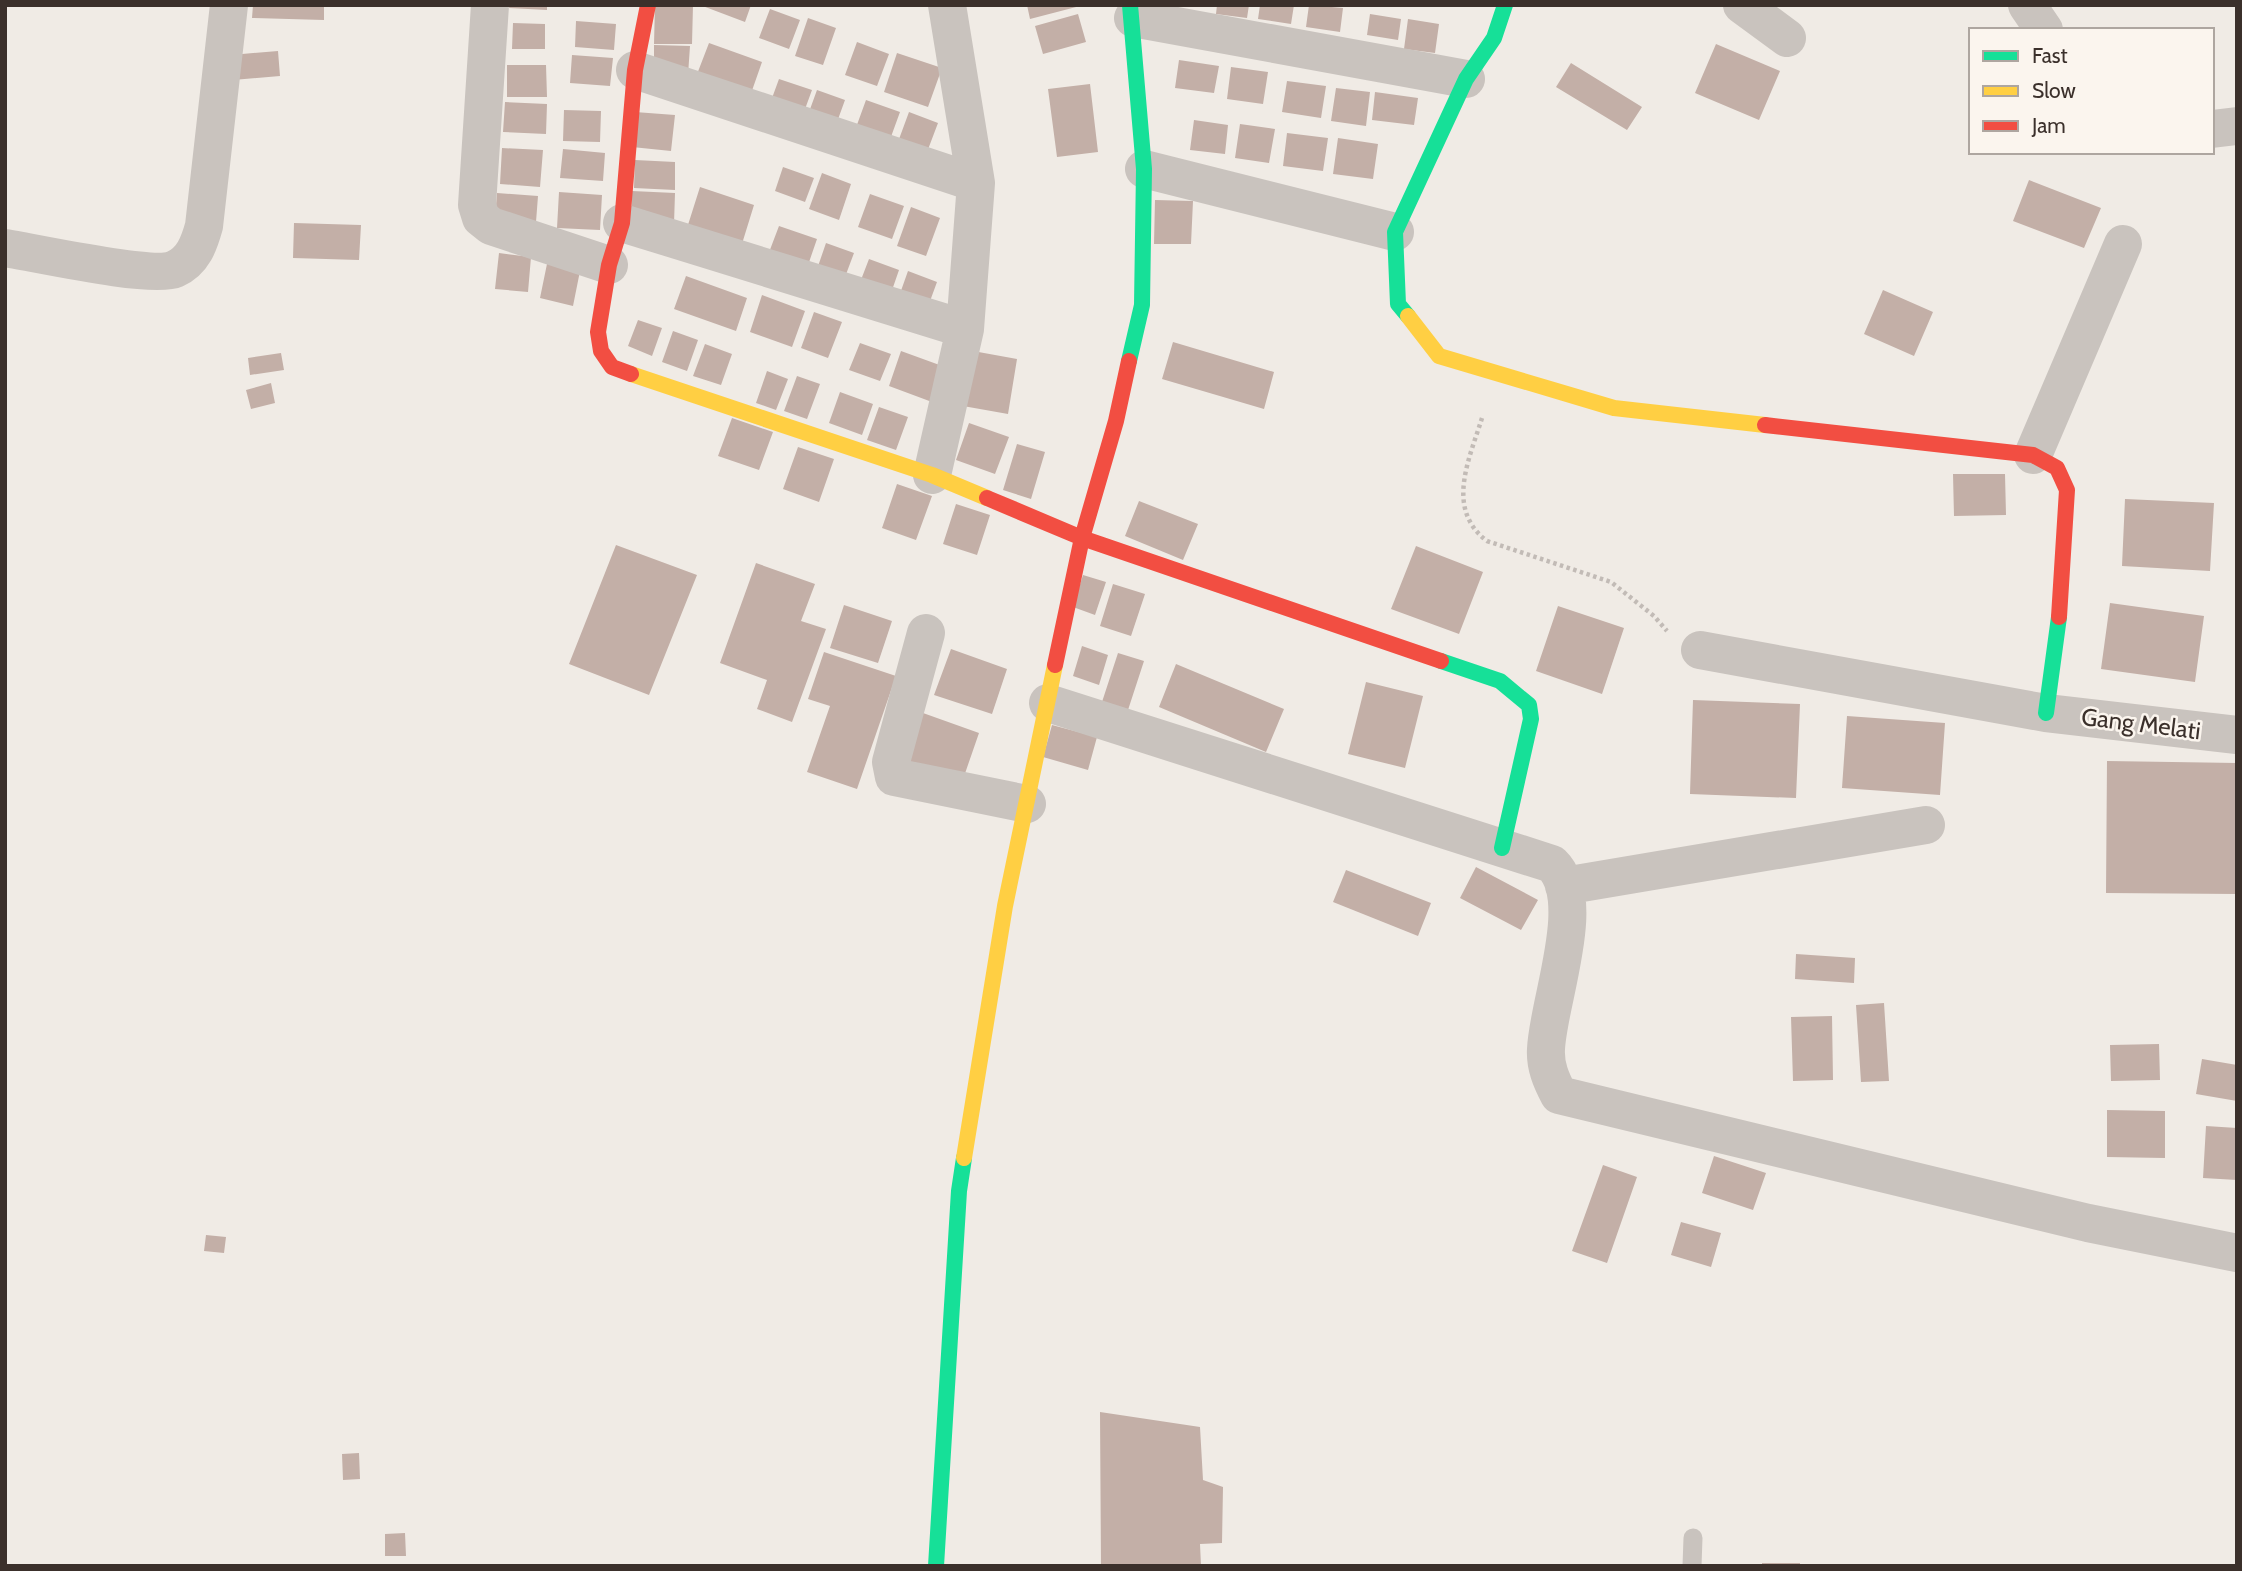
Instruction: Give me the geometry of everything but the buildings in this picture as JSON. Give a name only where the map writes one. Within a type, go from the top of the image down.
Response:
[{"type":"street","points":[[5,248],[164,273],[189,260],[198,245],[204,226],[229,5]]},
{"type":"street","points":[[490,5],[477,205],[481,218],[491,226],[609,265]]},
{"type":"street","points":[[648,5],[635,70],[622,223],[609,265],[598,332],[601,351],[612,367],[932,475],[1082,538],[1500,681],[1529,705],[1531,719],[1502,848]]},
{"type":"street","points":[[1505,5],[1494,38],[1466,79],[1395,232],[1398,304],[1439,356],[1614,408],[2033,455],[2057,468],[2067,490],[2057,645],[2046,713]]},
{"type":"street","points":[[1742,5],[1787,38]]},
{"type":"street","points":[[2027,5],[2043,28]]},
{"type":"street","points":[[932,475],[965,329],[976,183],[942,7]]},
{"type":"street","points":[[936,1566],[960,1191],[1005,906],[1082,538],[1116,421],[1142,305],[1144,169],[1132,11],[1466,79]]},
{"type":"street","points":[[635,70],[976,183]]},
{"type":"street","points":[[2214,128],[2237,126]]},
{"type":"street","points":[[1144,169],[1395,232]]},
{"type":"street","points":[[622,223],[965,329]]},
{"type":"street","points":[[2033,455],[2123,244]]},
{"type":"street","points":[[926,633],[891,762],[894,777],[1027,804]]},
{"type":"street","name":"Gang Melati","points":[[1700,650],[2046,713],[2237,735]]},
{"type":"street","points":[[1048,703],[1552,864],[1559,872],[1564,886],[1568,911],[1545,1049],[1548,1074],[1559,1095],[2088,1223],[2237,1253]]},
{"type":"street","points":[[1564,886],[1926,825]]},
{"type":"lane","points":[[1692,1566],[1693,1538]]},
{"type":"path","points":[[1482,418],[1462,491],[1465,516],[1474,531],[1487,541],[1611,582],[1654,616],[1672,638],[1700,650]]},
{"type":"traffic: fast","points":[[1129,361],[1142,305],[1144,169],[1130,5]]},
{"type":"traffic: fast","points":[[1408,316],[1398,304],[1395,232],[1466,79],[1494,38],[1505,5]]},
{"type":"traffic: fast","points":[[2046,713],[2059,617]]},
{"type":"traffic: fast","points":[[1441,661],[1500,681],[1529,705],[1531,719],[1502,848]]},
{"type":"traffic: fast","points":[[936,1566],[959,1191],[964,1158]]},
{"type":"traffic: slow","points":[[1408,316],[1439,356],[1614,408],[1765,425]]},
{"type":"traffic: slow","points":[[631,374],[932,475],[987,498]]},
{"type":"traffic: slow","points":[[964,1158],[1005,906],[1055,665]]},
{"type":"traffic: jam","points":[[631,374],[612,367],[601,351],[598,332],[609,265],[622,223],[635,70],[648,5]]},
{"type":"traffic: jam","points":[[1055,665],[1082,538],[1116,421],[1129,361]]},
{"type":"traffic: jam","points":[[1765,425],[2033,455],[2057,468],[2067,490],[2059,617]]},
{"type":"traffic: jam","points":[[987,498],[1082,538],[1441,661]]}]
